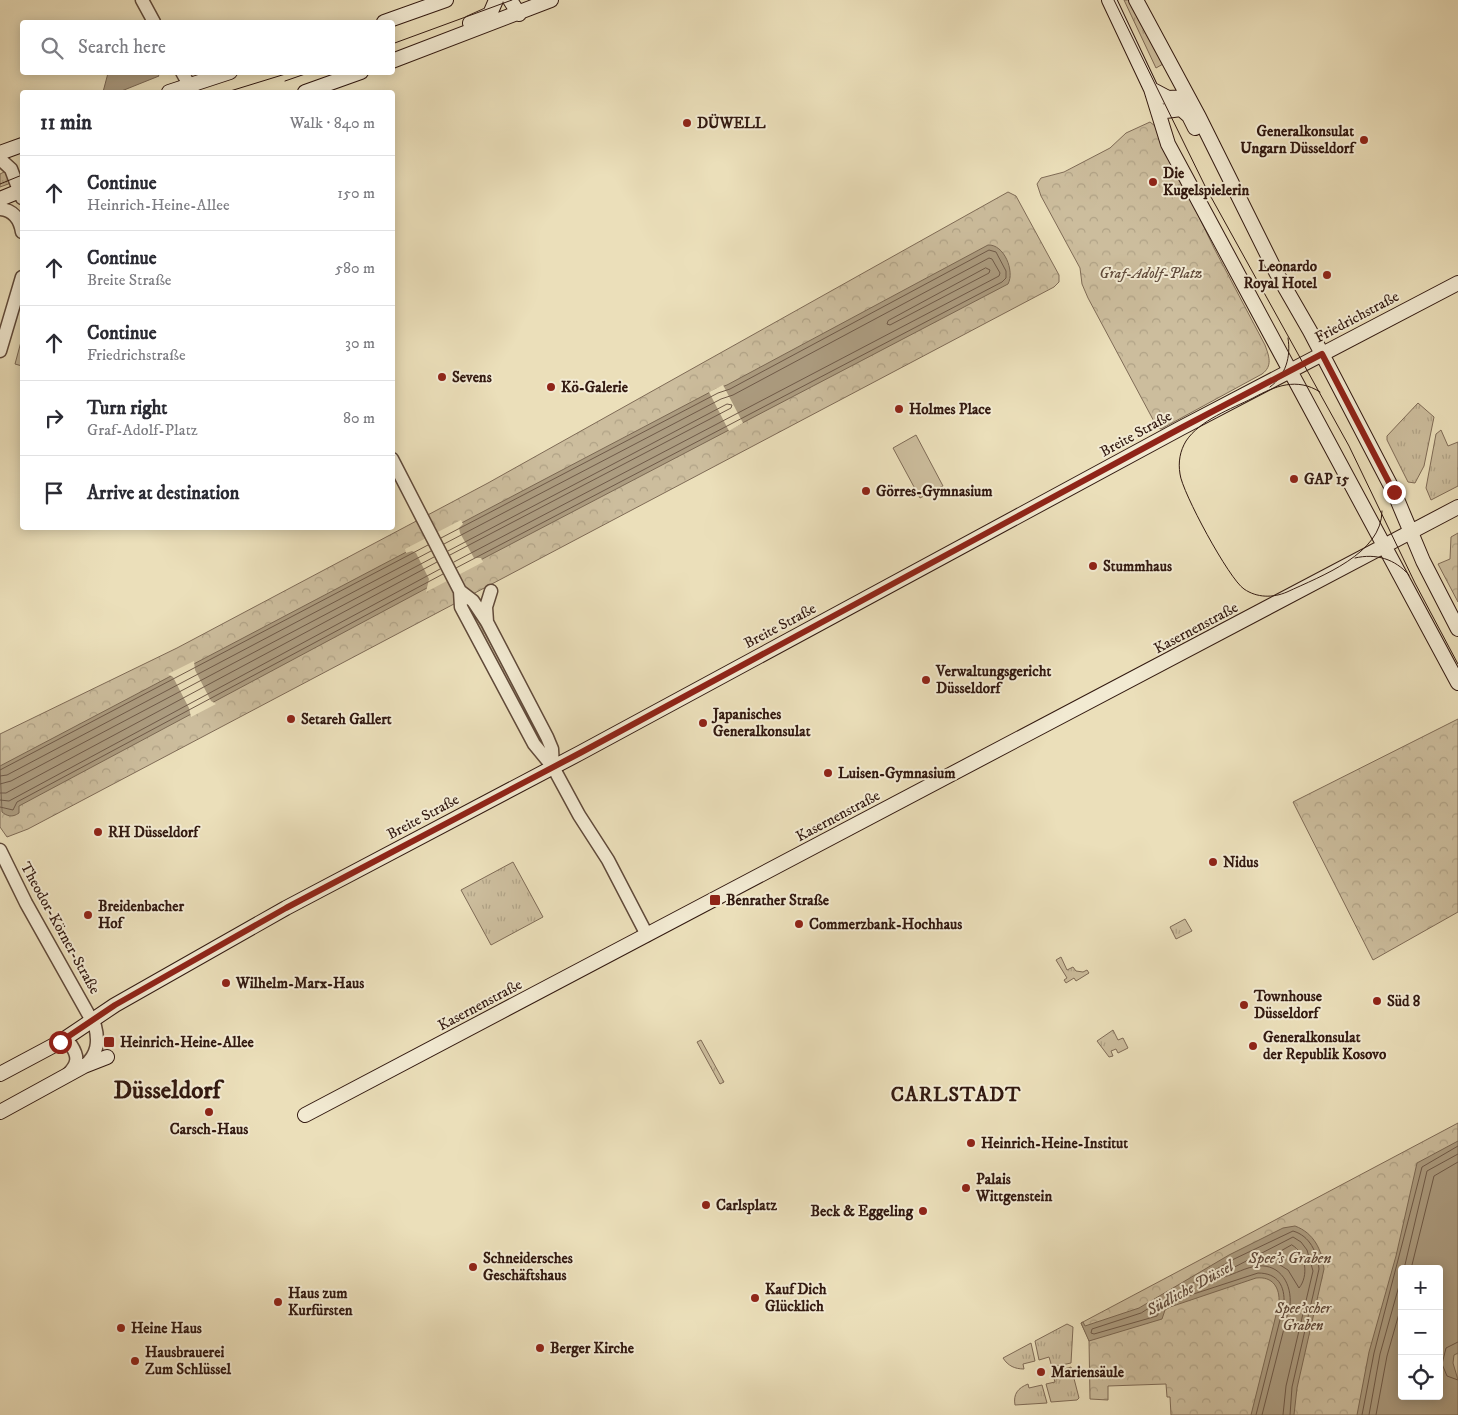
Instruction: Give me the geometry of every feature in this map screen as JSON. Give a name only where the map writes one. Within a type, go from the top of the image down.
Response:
[{"type":"main road","points":[[390,20],[446,0]]},
{"type":"main road","points":[[462,35],[467,24],[490,14],[496,0]]},
{"type":"main road","points":[[510,0],[519,14]]},
{"type":"main road","points":[[395,60],[519,14],[551,0]]},
{"type":"main road","points":[[1109,0],[1151,89],[1168,144],[1458,683]]},
{"type":"main road","points":[[1136,0],[1394,492],[1423,561],[1458,629]]},
{"type":"main road","points":[[191,89],[223,75]]},
{"type":"main road","points":[[311,90],[353,75]]},
{"type":"main road","points":[[1151,89],[1168,98],[1188,97]]},
{"type":"main road","points":[[1158,112],[1174,109],[1184,111],[1230,194],[1250,220]]},
{"type":"main road","points":[[0,153],[20,146]]},
{"type":"main road","points":[[0,199],[20,194]]},
{"type":"main road","name":"Friedrichstraße","points":[[1272,380],[1458,283]]},
{"type":"main road","name":"Breite Straße","points":[[93,1022],[134,994],[303,898],[553,767],[1272,380]]},
{"type":"main road","name":"Kasernenstraße","points":[[305,1115],[1458,507]]},
{"type":"main road","points":[[0,1074],[93,1022]]},
{"type":"main road","points":[[0,1112],[64,1076],[107,1057]]},
{"type":"street","points":[[142,0],[153,20]]},
{"type":"street","points":[[184,75],[191,89]]},
{"type":"street","points":[[0,160],[12,169],[20,188]]},
{"type":"street","points":[[0,209],[15,215],[20,221]]},
{"type":"street","points":[[0,351],[20,284]]},
{"type":"street","points":[[395,465],[458,587],[473,601],[487,622],[547,737],[552,750],[553,767]]},
{"type":"street","points":[[458,587],[461,607],[534,744],[553,767],[579,816],[608,860],[647,935]]},
{"type":"street","points":[[487,622],[486,607],[491,591]]},
{"type":"street","name":"Theodor-Körner-Straße","points":[[0,850],[22,896],[93,1022]]},
{"type":"street","points":[[84,1066],[91,1059],[97,1048],[96,1031],[93,1022]]},
{"type":"street","points":[[60,1042],[72,1046],[77,1058],[74,1067],[64,1076]]},
{"type":"green space","points":[[1124,0],[1129,0],[1163,64],[1156,68]]},
{"type":"green space","name":"Graf-Adolf-Platz","points":[[1150,122],[1155,126],[1214,248],[1265,345],[1269,361],[1268,368],[1262,374],[1161,429],[1157,427],[1088,298],[1082,284],[1080,268],[1041,196],[1037,184],[1041,178],[1064,172],[1110,148],[1126,133]]},
{"type":"green space","points":[[6,171],[11,183],[0,187],[0,174]]},
{"type":"green space","points":[[1008,192],[1016,196],[1059,275],[1059,282],[1054,287],[28,829],[7,837],[0,827],[0,734],[177,648],[488,483]]},
{"type":"green space","points":[[20,345],[20,365],[15,364]]},
{"type":"green space","points":[[1418,403],[1434,417],[1424,466],[1415,483],[1408,482],[1387,440],[1387,436]]},
{"type":"green space","points":[[1441,430],[1448,446],[1458,442],[1458,486],[1431,500],[1426,488],[1436,434]]},
{"type":"green space","points":[[916,435],[943,486],[920,498],[893,448]]},
{"type":"green space","points":[[1458,533],[1458,602],[1438,564],[1450,559],[1451,537]]},
{"type":"green space","points":[[472,610],[550,751],[547,755],[470,612]]},
{"type":"green space","points":[[1458,719],[1458,912],[1373,960],[1293,802]]},
{"type":"green space","points":[[513,862],[543,917],[491,945],[461,890]]},
{"type":"green space","points":[[1185,919],[1192,931],[1176,939],[1170,927]]},
{"type":"green space","points":[[1061,957],[1067,970],[1073,967],[1076,971],[1083,972],[1087,970],[1089,973],[1076,981],[1074,978],[1066,983],[1064,980],[1067,978],[1056,960]]},
{"type":"green space","points":[[1113,1030],[1118,1040],[1123,1038],[1128,1048],[1118,1053],[1116,1049],[1111,1051],[1113,1056],[1109,1057],[1097,1041]]},
{"type":"green space","points":[[701,1040],[724,1082],[720,1084],[697,1042]]},
{"type":"green space","name":"Spee'scher Graben","points":[[1458,1123],[1458,1415],[1171,1415],[1170,1397],[1167,1397],[1166,1384],[1108,1386],[1108,1400],[1090,1399],[1089,1340],[1081,1323]]},
{"type":"green space","points":[[1067,1324],[1073,1327],[1071,1363],[1052,1367],[1049,1357],[1039,1360],[1035,1341]]},
{"type":"green space","points":[[1031,1343],[1035,1361],[1023,1364],[1024,1369],[1012,1366],[1003,1358]]},
{"type":"green space","points":[[1071,1367],[1079,1398],[1077,1400],[1051,1402],[1046,1384],[1055,1382],[1052,1372]]},
{"type":"green space","points":[[1028,1384],[1029,1388],[1042,1385],[1047,1403],[1015,1405],[1017,1392],[1021,1387]]},
{"type":"water","points":[[107,75],[159,76],[124,90],[104,90]]},
{"type":"water","points":[[988,245],[999,249],[1007,259],[1010,272],[1008,284],[425,589],[19,806],[19,813],[16,815],[10,816],[2,812],[0,766],[716,389],[727,385]]},
{"type":"water","points":[[1458,1141],[1458,1353],[1454,1355],[1453,1363],[1458,1380],[1458,1415],[1357,1415],[1369,1352],[1396,1256],[1417,1163]]},
{"type":"water","name":"Spee's Graben","points":[[1295,1226],[1307,1233],[1316,1243],[1324,1269],[1297,1388],[1294,1415],[1251,1415],[1279,1303],[1277,1288],[1267,1279],[1256,1278],[1170,1307],[1165,1310],[1162,1319],[1089,1341],[1081,1323],[1083,1322],[1085,1326],[1139,1308],[1229,1255],[1283,1228]]},
{"type":"pier","points":[[723,385],[743,423],[729,431],[709,392]]},
{"type":"pier","points":[[461,520],[463,524],[459,528],[460,533],[474,558],[481,558],[483,562],[426,592],[429,579],[416,553],[412,551],[406,553],[405,549]]},
{"type":"pier","points":[[194,661],[195,670],[211,701],[216,704],[191,717],[189,708],[173,677],[168,674]]},
{"type":"tram line","points":[[395,43],[512,0]]},
{"type":"tram line","points":[[1114,0],[1206,188],[1349,446],[1415,583],[1458,664]]},
{"type":"tram line","points":[[234,90],[282,75]]},
{"type":"tram line","points":[[285,81],[302,75]]},
{"type":"tram line","points":[[0,184],[20,176]]},
{"type":"tram line","points":[[1270,387],[1284,371],[1289,352],[1288,338]]},
{"type":"tram line","points":[[1320,392],[1303,385],[1294,384],[1278,387],[1216,416],[1192,434],[1182,449],[1179,470],[1197,516],[1237,582],[1249,592],[1271,596],[1287,592],[1347,562],[1372,540],[1379,526],[1382,511]]},
{"type":"tram line","points":[[1355,558],[1370,556],[1385,559],[1398,565],[1409,575]]},
{"type":"place","name":"DÜWELL","points":[[687,123]]},
{"type":"place","name":"Generalkonsulat Ungarn Düsseldorf","points":[[1364,140]]},
{"type":"place","name":"Die Kugelspielerin","points":[[1153,182]]},
{"type":"place","name":"Leonardo Royal Hotel","points":[[1327,275]]},
{"type":"place","name":"Sevens","points":[[442,377]]},
{"type":"place","name":"Kö-Galerie","points":[[551,387]]},
{"type":"place","name":"Holmes Place","points":[[899,409]]},
{"type":"place","name":"GAP 15","points":[[1294,479]]},
{"type":"place","name":"Görres-Gymnasium","points":[[866,491]]},
{"type":"place","name":"Stummhaus","points":[[1093,566]]},
{"type":"place","name":"Verwaltungsgericht Düsseldorf","points":[[926,680]]},
{"type":"place","name":"Setareh Gallert","points":[[291,719]]},
{"type":"place","name":"Japanisches Generalkonsulat","points":[[703,723]]},
{"type":"place","name":"Luisen-Gymnasium","points":[[828,773]]},
{"type":"place","name":"RH Düsseldorf","points":[[98,832]]},
{"type":"place","name":"Nidus","points":[[1213,862]]},
{"type":"place","name":"Benrather Straße","points":[[715,900]]},
{"type":"place","name":"Breidenbacher Hof","points":[[88,915]]},
{"type":"place","name":"Commerzbank-Hochhaus","points":[[799,924]]},
{"type":"place","name":"Wilhelm-Marx-Haus","points":[[226,983]]},
{"type":"place","name":"Süd 8","points":[[1377,1001]]},
{"type":"place","name":"Townhouse Düsseldorf","points":[[1244,1005]]},
{"type":"place","name":"Heinrich-Heine-Allee","points":[[109,1042]]},
{"type":"place","name":"Generalkonsulat der Republik Kosovo","points":[[1253,1046]]},
{"type":"place","name":"Carsch-Haus","points":[[209,1112]]},
{"type":"place","name":"Heinrich-Heine-Institut","points":[[971,1143]]},
{"type":"place","name":"Palais Wittgenstein","points":[[966,1188]]},
{"type":"place","name":"Carlsplatz","points":[[706,1205]]},
{"type":"place","name":"Beck & Eggeling","points":[[923,1211]]},
{"type":"place","name":"Schneidersches Geschäftshaus","points":[[473,1267]]},
{"type":"place","name":"Kauf Dich Glücklich","points":[[755,1298]]},
{"type":"place","name":"Haus zum Kurfürsten","points":[[278,1302]]},
{"type":"place","name":"Heine Haus","points":[[121,1328]]},
{"type":"place","name":"Berger Kirche","points":[[540,1348]]},
{"type":"place","name":"Hausbrauerei Zum Schlüssel","points":[[135,1361]]},
{"type":"place","name":"Mariensäule","points":[[1041,1372]]},
{"type":"district","name":"Düsseldorf","points":[[167,1090]]},
{"type":"district","name":"CARLSTADT","points":[[956,1095]]},
{"type":"route","points":[[60,1042],[93,1022],[115,1005],[286,908],[580,753],[1181,428],[1322,354],[1394,492]]},
{"type":"water label","name":"Südliche Düssel","points":[[1190,1288]]}]
